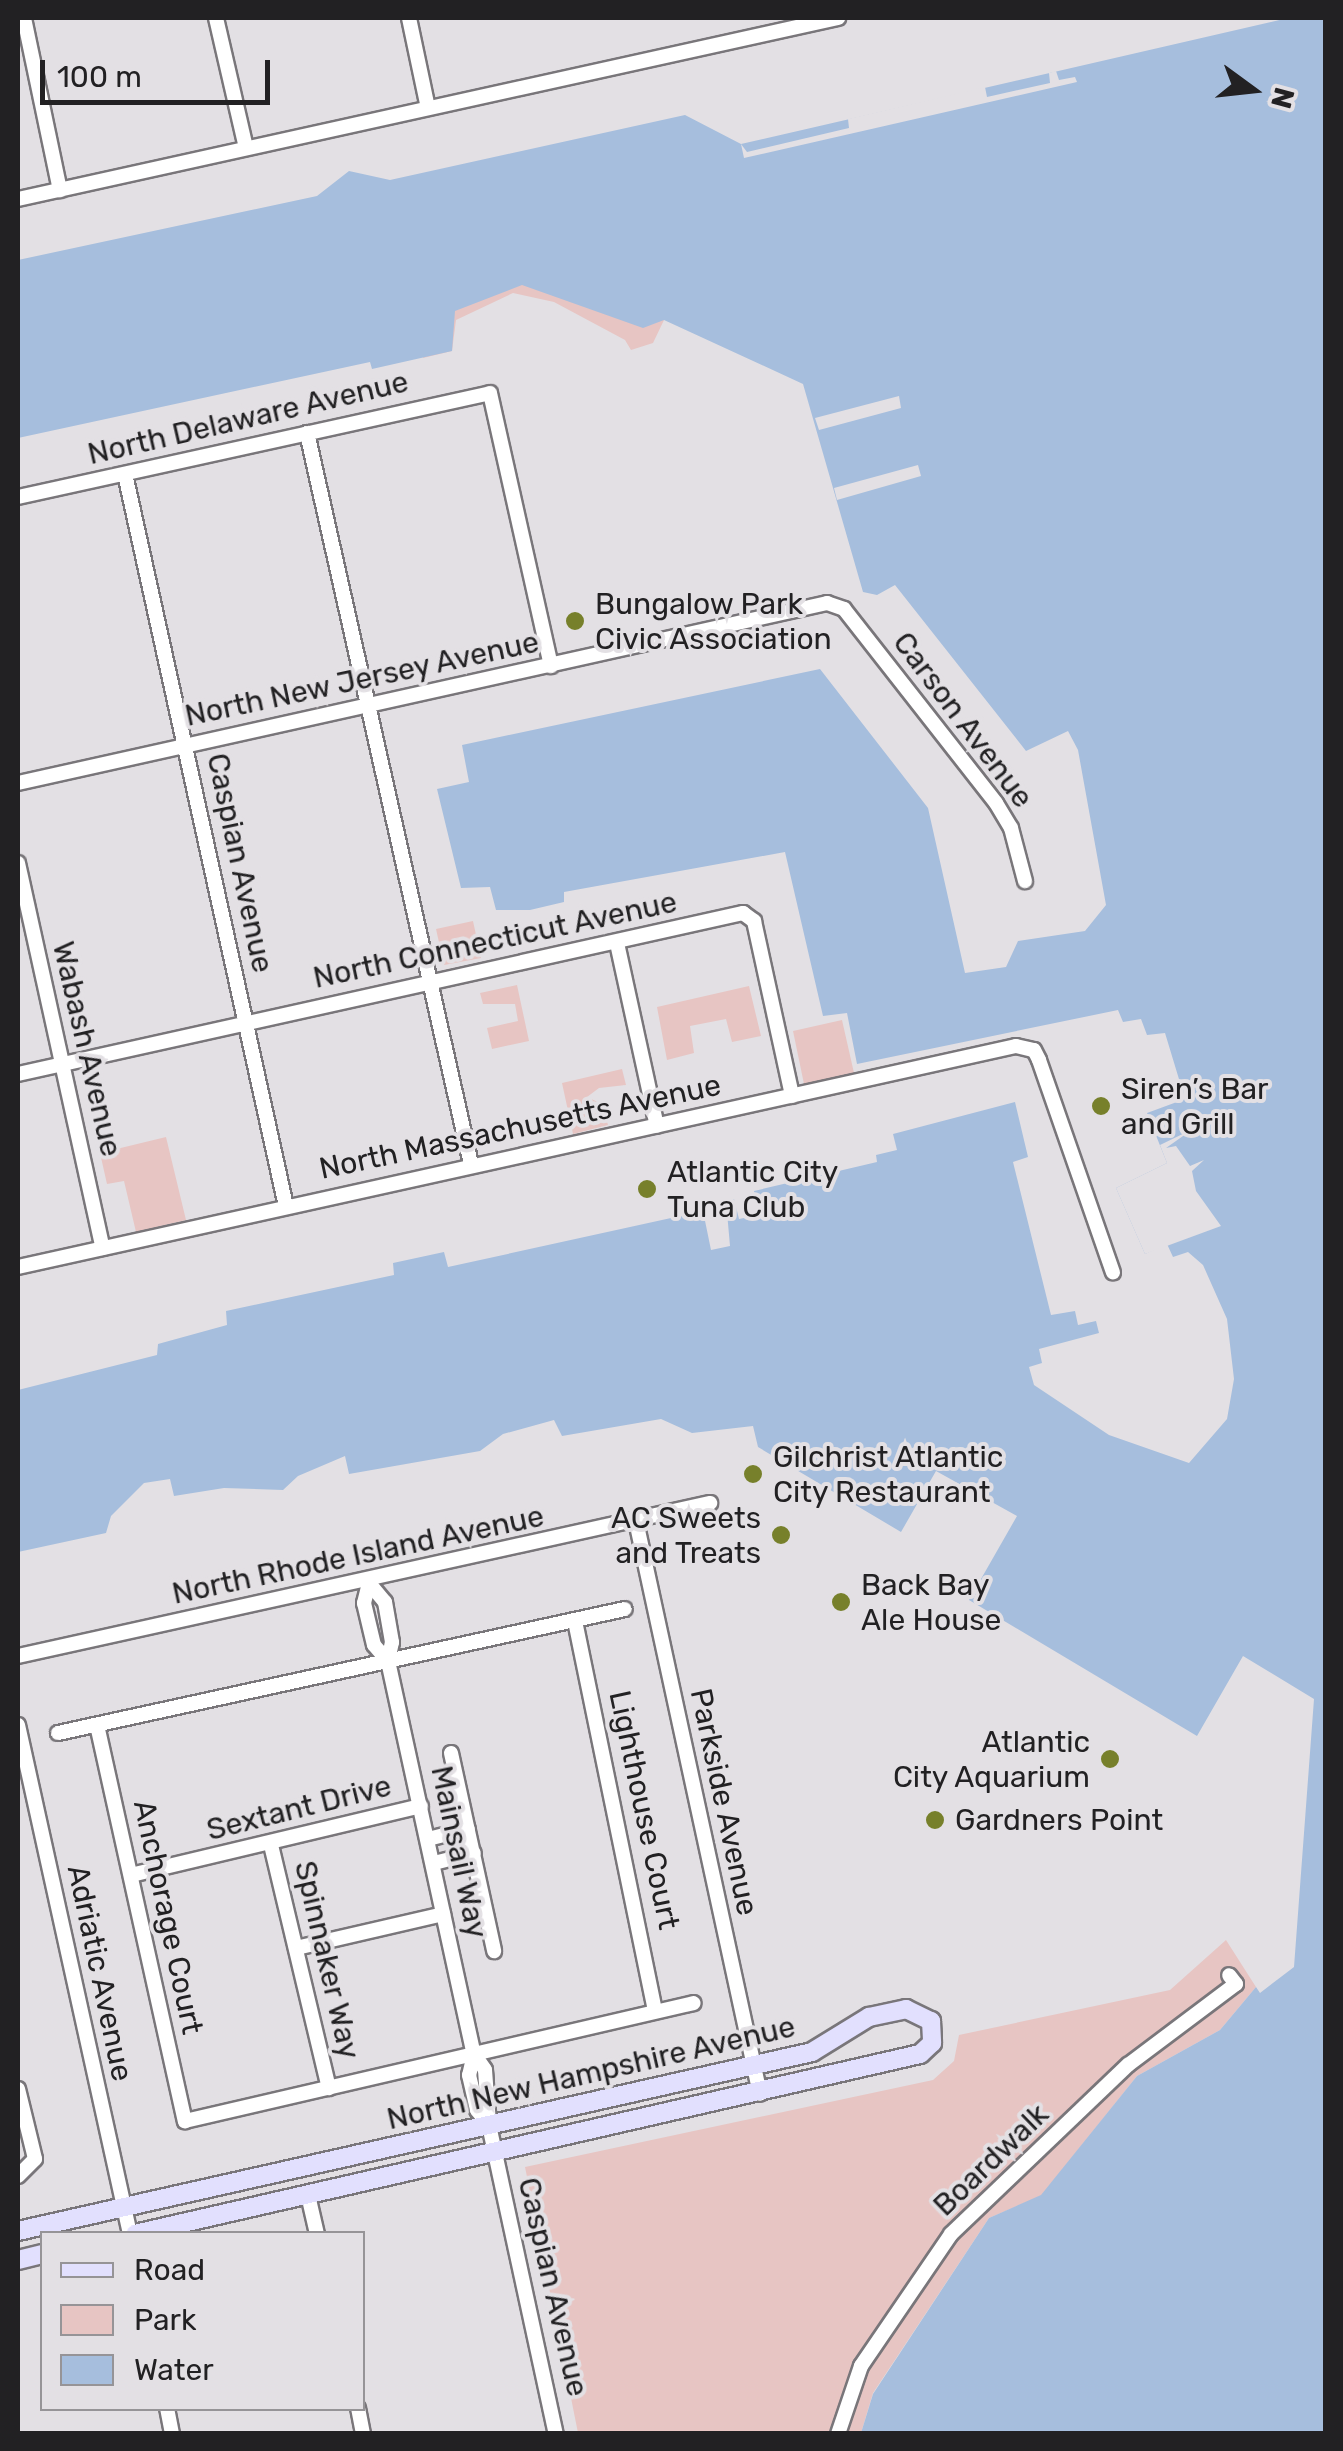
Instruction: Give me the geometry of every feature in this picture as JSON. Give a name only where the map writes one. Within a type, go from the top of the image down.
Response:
[{"type":"street","points":[[24,18],[60,190]]},
{"type":"street","points":[[216,18],[246,148]]},
{"type":"street","points":[[409,18],[428,108]]},
{"type":"street","points":[[18,199],[838,18]]},
{"type":"street","name":"North Delaware Avenue","points":[[18,497],[490,393],[551,666]]},
{"type":"street","points":[[307,432],[472,1164]]},
{"type":"street","name":"Caspian Avenue","points":[[125,474],[286,1206]]},
{"type":"street","name":"North New Jersey Avenue","points":[[18,783],[836,605]]},
{"type":"street","name":"Carson Avenue","points":[[836,605],[1007,819],[1025,881]]},
{"type":"street","name":"Wabash Avenue","points":[[18,862],[103,1248]]},
{"type":"street","name":"North Connecticut Avenue","points":[[18,1074],[430,982],[750,916],[792,1096]]},
{"type":"street","points":[[617,943],[657,1126]]},
{"type":"street","name":"North Massachusetts Avenue","points":[[18,1268],[1016,1046],[1034,1050],[1114,1273]]},
{"type":"street","name":"North Rhode Island Avenue","points":[[18,1656],[370,1583],[710,1503]]},
{"type":"street","name":"Parkside Avenue","points":[[636,1522],[760,2094]]},
{"type":"street","name":"Mainsail Way","points":[[370,1583],[384,1602],[392,1642],[388,1661],[474,2054],[485,2070],[494,2154]]},
{"type":"street","points":[[58,1733],[625,1608]]},
{"type":"street","name":"Lighthouse Court","points":[[576,1621],[655,2010]]},
{"type":"street","name":"Adriatic Avenue","points":[[18,1725],[131,2231]]},
{"type":"street","name":"Anchorage Court","points":[[97,1725],[185,2121],[328,2088]]},
{"type":"street","points":[[451,1753],[494,1951]]},
{"type":"street","name":"Sextant Drive","points":[[130,1876],[421,1806]]},
{"type":"street","points":[[428,1839],[468,1830]]},
{"type":"street","name":"Spinnaker Way","points":[[271,1845],[328,2088]]},
{"type":"street","points":[[434,1863],[474,1853]]},
{"type":"street","points":[[296,1948],[444,1914]]},
{"type":"street","name":"Boardwalk","points":[[838,2434],[861,2366],[951,2234],[1128,2065],[1236,1984],[1229,1975]]},
{"type":"street","points":[[328,2088],[694,2003]]},
{"type":"street","name":"North New Hampshire Avenue","points":[[18,2232],[812,2052],[868,2017],[906,2009],[931,2022],[932,2043],[920,2054],[760,2094],[146,2231]]},
{"type":"street","points":[[18,2088],[35,2159],[18,2176]]},
{"type":"street","name":"Caspian Avenue","points":[[494,2154],[556,2434]]},
{"type":"street","points":[[308,2195],[316,2231]]},
{"type":"green space","points":[[491,267],[664,320],[653,343],[631,350],[625,340],[554,302],[513,293],[456,320],[452,351],[423,358],[437,310]]},
{"type":"green space","points":[[473,921],[481,958],[444,965],[436,929]]},
{"type":"green space","points":[[517,985],[529,1041],[492,1049],[487,1028],[518,1021],[515,1004],[483,1004],[480,993]]},
{"type":"green space","points":[[749,986],[761,1036],[732,1042],[726,1019],[690,1026],[694,1053],[667,1060],[657,1007]]},
{"type":"green space","points":[[842,1020],[854,1073],[804,1084],[793,1031]]},
{"type":"green space","points":[[622,1069],[626,1085],[599,1088],[587,1097],[602,1104],[608,1125],[573,1134],[562,1083]]},
{"type":"green space","points":[[166,1137],[186,1220],[136,1232],[124,1181],[107,1184],[100,1153]]},
{"type":"green space","points":[[1226,1940],[1256,1987],[1220,2030],[1137,2076],[1041,2196],[989,2218],[873,2393],[861,2433],[578,2433],[525,2167],[933,2080],[954,2061],[959,2035],[1170,1990]]},
{"type":"water","points":[[1288,18],[1325,18],[1325,2433],[861,2433],[873,2394],[989,2218],[1041,2195],[1137,2076],[1220,2030],[1256,1987],[1260,1993],[1294,1967],[1314,1699],[1243,1656],[1197,1736],[969,1600],[1017,1516],[936,1471],[901,1532],[758,1447],[753,1426],[692,1433],[661,1419],[562,1436],[554,1420],[503,1434],[480,1451],[349,1474],[345,1456],[298,1476],[283,1490],[224,1488],[174,1496],[170,1479],[144,1483],[111,1516],[106,1533],[18,1552],[18,1390],[157,1355],[158,1344],[227,1325],[226,1311],[394,1275],[393,1263],[444,1252],[448,1267],[703,1211],[711,1250],[730,1246],[726,1201],[734,1199],[739,1219],[758,1215],[754,1191],[877,1162],[876,1155],[897,1150],[893,1134],[1015,1102],[1028,1157],[1013,1162],[1051,1315],[1075,1311],[1078,1325],[1096,1321],[1099,1333],[1039,1349],[1042,1363],[1029,1367],[1034,1385],[1109,1435],[1189,1463],[1227,1419],[1234,1379],[1227,1319],[1203,1265],[1188,1252],[1173,1257],[1167,1244],[1145,1254],[1116,1188],[1167,1163],[1147,1113],[1185,1099],[1165,1033],[1147,1035],[1141,1019],[1123,1022],[1118,1010],[857,1064],[847,1013],[823,1016],[785,852],[564,892],[564,902],[530,910],[496,910],[490,887],[461,888],[437,789],[469,782],[462,745],[820,669],[928,808],[965,973],[1006,967],[1018,941],[1085,931],[1106,905],[1078,750],[1068,731],[1026,751],[895,585],[877,595],[863,592],[803,384],[664,320],[643,328],[522,285],[455,311],[452,351],[372,369],[370,362],[18,438],[18,260],[317,196],[349,171],[390,180],[685,115],[741,144]]},
{"type":"pier","points":[[1056,71],[1059,80],[1075,77],[1077,82],[744,158],[741,144],[747,152],[849,128],[848,119],[985,87],[987,97],[1050,83],[1049,73]]},
{"type":"pier","points":[[899,396],[901,408],[819,430],[815,418]]},
{"type":"pier","points":[[918,465],[921,476],[837,500],[834,488]]},
{"type":"pier","points":[[1193,1129],[1166,1148],[1176,1146],[1190,1166],[1204,1160],[1192,1171],[1196,1191],[1221,1226],[1145,1254],[1116,1188],[1167,1163],[1160,1145]]},
{"type":"place","name":"Bungalow Park Civic Association","points":[[575,621]]},
{"type":"place","name":"Siren’s Bar and Grill","points":[[1101,1106]]},
{"type":"place","name":"Atlantic City Tuna Club","points":[[647,1189]]},
{"type":"place","name":"Gilchrist Atlantic City Restaurant","points":[[753,1474]]},
{"type":"place","name":"AC Sweets and Treats","points":[[781,1535]]},
{"type":"place","name":"Back Bay Ale House","points":[[841,1602]]},
{"type":"place","name":"Atlantic City Aquarium","points":[[1110,1759]]},
{"type":"place","name":"Gardners Point","points":[[935,1820]]}]
